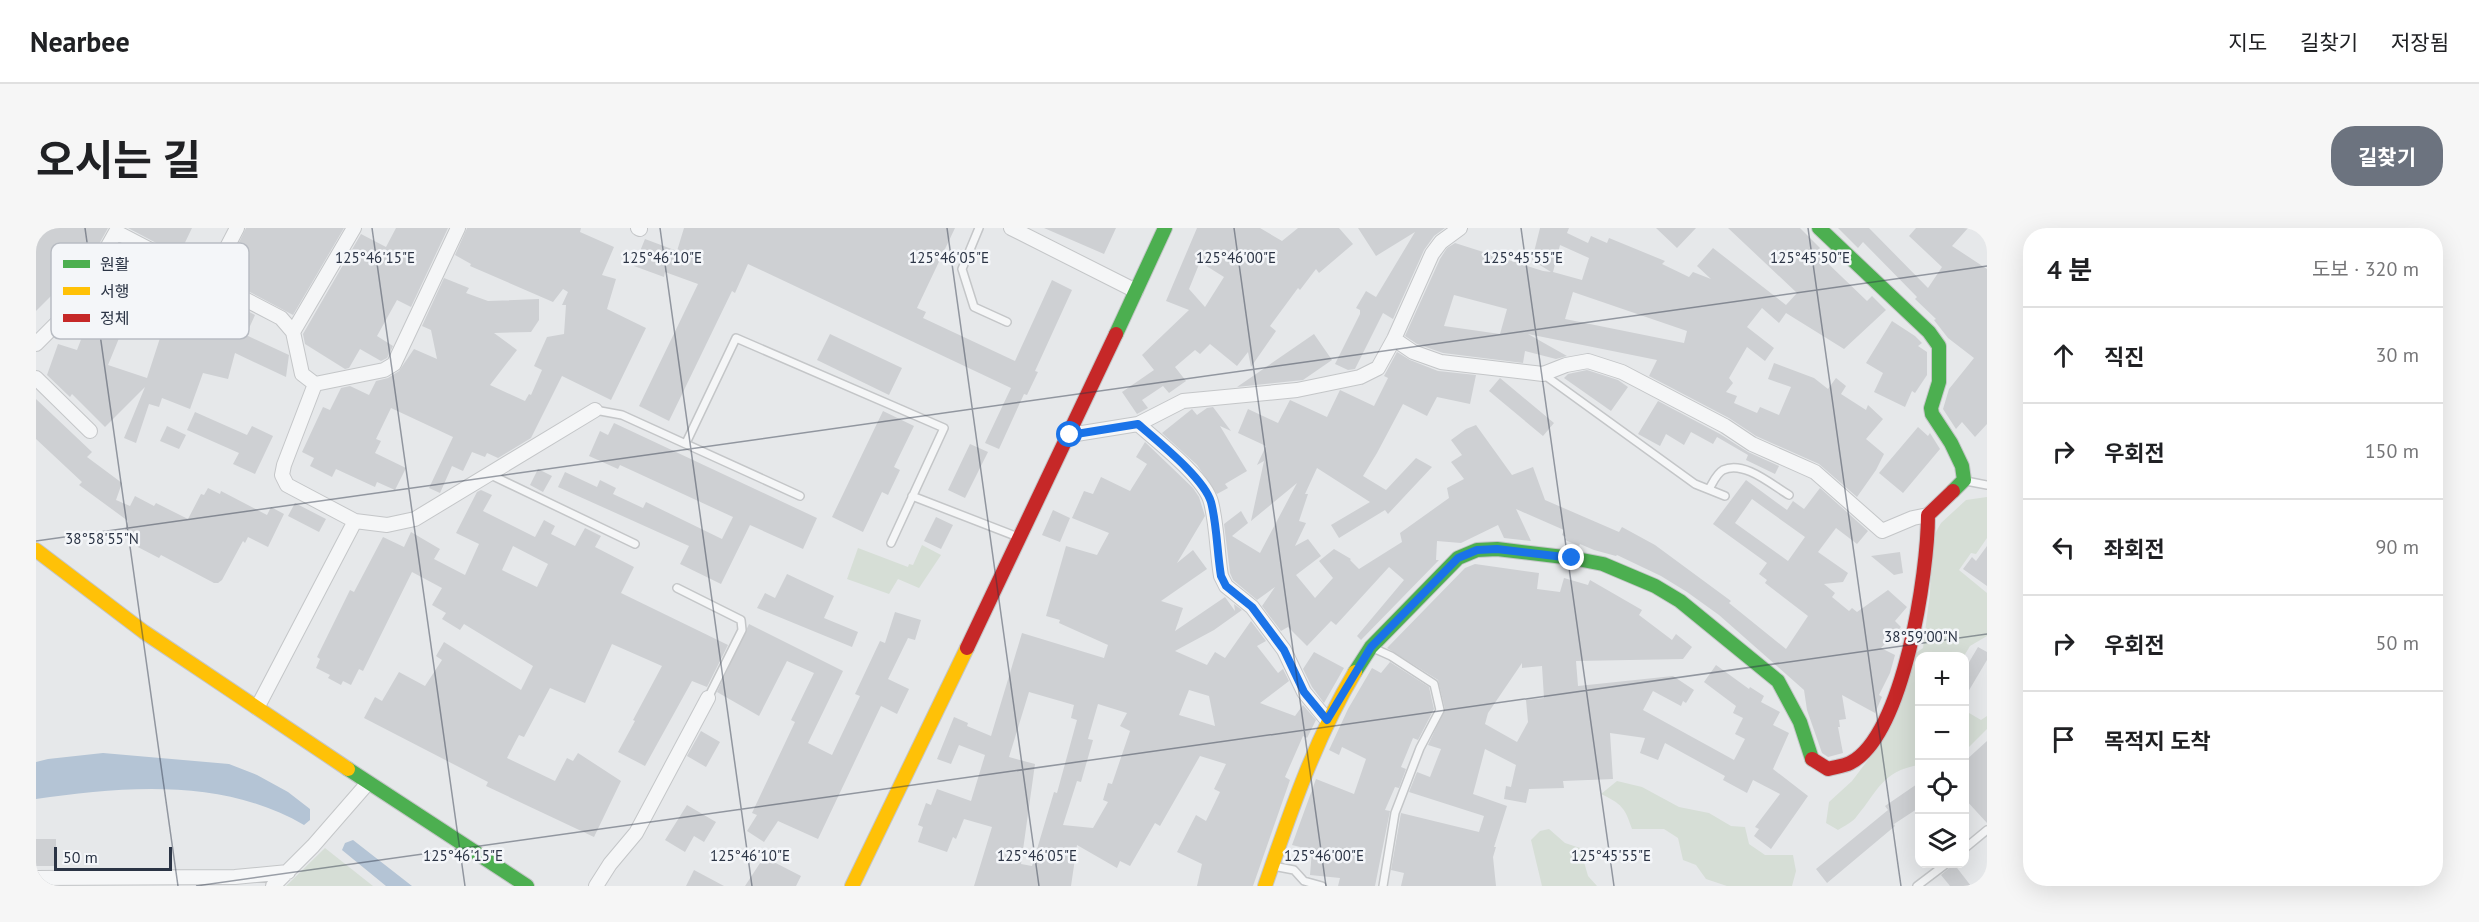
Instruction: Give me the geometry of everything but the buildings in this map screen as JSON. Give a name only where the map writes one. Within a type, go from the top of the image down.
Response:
[{"type":"street","points":[[229,243],[237,228]]},
{"type":"street","points":[[293,332],[354,228]]},
{"type":"street","points":[[249,301],[281,318],[293,332],[302,374],[315,384],[384,370],[394,364],[458,228]]},
{"type":"street","points":[[1011,228],[1136,291]]},
{"type":"street","points":[[852,886],[1070,435],[1165,228]]},
{"type":"street","points":[[1070,435],[1138,424],[1183,401],[1297,390],[1360,377],[1378,368],[1394,339],[1431,254],[1441,242],[1460,228]]},
{"type":"street","points":[[1394,339],[1413,352],[1440,362],[1543,374],[1566,365],[1588,361],[1622,372],[1725,426],[1752,444],[1815,472],[1882,531],[1913,518],[1928,515],[1964,480],[1962,466],[1951,442],[1932,414],[1931,408],[1939,382],[1939,346],[1929,332],[1819,228]]},
{"type":"street","points":[[110,243],[116,232],[138,243]]},
{"type":"street","points":[[36,344],[51,329]]},
{"type":"street","points":[[36,378],[90,431]]},
{"type":"street","points":[[315,384],[284,465],[282,475],[287,485],[355,521],[387,525],[415,519],[595,410]]},
{"type":"street","points":[[1138,424],[1168,450],[1204,488],[1211,501],[1221,576],[1226,586],[1252,607],[1284,650],[1304,692],[1327,720]]},
{"type":"street","points":[[1266,886],[1327,720],[1371,647],[1458,558],[1477,550],[1507,550],[1603,564],[1654,586],[1680,601],[1778,681],[1800,722],[1812,761],[1827,769],[1857,760],[1868,748],[1894,700],[1919,612],[1927,558],[1928,515]]},
{"type":"street","points":[[257,708],[355,521]]},
{"type":"street","points":[[36,550],[176,655],[367,784],[527,886]]},
{"type":"street","points":[[596,886],[610,864],[636,833],[708,698]]},
{"type":"street","points":[[273,886],[313,846],[367,784]]},
{"type":"street","points":[[36,878],[180,882],[288,872]]},
{"type":"lane","points":[[978,228],[962,269],[974,307],[1007,322]]},
{"type":"lane","points":[[686,443],[736,338],[944,428],[891,543]]},
{"type":"lane","points":[[1543,374],[1695,484],[1725,496]]},
{"type":"lane","points":[[595,410],[622,415],[800,496]]},
{"type":"lane","points":[[1709,489],[1724,469],[1743,468],[1789,495]]},
{"type":"lane","points":[[491,475],[635,544]]},
{"type":"lane","points":[[1964,480],[1987,485]]},
{"type":"lane","points":[[912,495],[1021,538]]},
{"type":"lane","points":[[677,588],[741,620],[742,630],[708,698]]},
{"type":"lane","points":[[1371,647],[1391,656],[1434,684],[1440,710],[1420,748],[1395,813],[1383,886]]},
{"type":"lane","points":[[1969,846],[1987,830]]},
{"type":"lane","points":[[1272,866],[1294,870],[1304,881],[1322,886]]},
{"type":"lane","points":[[1917,886],[1941,868]]},
{"type":"shaded area","points":[[1987,497],[1987,538],[1976,554],[1971,553],[1959,570],[1987,593],[1987,636],[1970,646],[1966,652],[1917,652],[1923,648],[1930,593],[1932,539],[1941,523],[1966,500]]},
{"type":"shaded area","points":[[922,545],[941,555],[919,588],[898,579],[889,594],[847,579],[858,548],[908,567],[909,564],[913,565]]},
{"type":"shaded area","points":[[1915,654],[1915,766],[1889,777],[1855,818],[1838,830],[1826,823],[1829,802],[1852,781],[1877,748]]},
{"type":"shaded area","points":[[1969,713],[1981,720],[1987,716],[1987,729],[1969,747]]},
{"type":"shaded area","points":[[1617,781],[1642,787],[1679,807],[1709,813],[1731,826],[1745,827],[1749,844],[1765,855],[1793,855],[1796,871],[1792,886],[1727,886],[1706,879],[1696,865],[1683,860],[1678,838],[1664,829],[1632,829],[1622,807],[1601,794]]},
{"type":"shaded area","points":[[1549,829],[1565,843],[1580,848],[1588,876],[1597,886],[1542,886],[1531,840],[1540,831]]},
{"type":"shaded area","points":[[325,848],[373,886],[286,886]]},
{"type":"water","points":[[103,753],[229,764],[257,775],[288,792],[310,809],[310,820],[304,825],[273,810],[241,799],[173,790],[104,791],[36,799],[36,762]]},
{"type":"water","points":[[353,840],[412,886],[386,886],[342,850],[345,843]]},
{"type":"traffic: fast","points":[[1116,334],[1165,228]]},
{"type":"traffic: fast","points":[[1819,228],[1929,332],[1939,346],[1939,382],[1931,408],[1932,414],[1951,443],[1962,466],[1964,480],[1953,491]]},
{"type":"traffic: fast","points":[[1355,672],[1371,647],[1458,558],[1477,550],[1497,549],[1572,558],[1603,564],[1655,586],[1680,601],[1778,681],[1800,722],[1812,759]]},
{"type":"traffic: fast","points":[[348,769],[527,886]]},
{"type":"traffic: slow","points":[[36,550],[144,632],[348,769]]},
{"type":"traffic: slow","points":[[852,886],[967,648]]},
{"type":"traffic: slow","points":[[1265,886],[1316,750],[1355,672]]},
{"type":"traffic: jam","points":[[967,648],[1116,334]]},
{"type":"traffic: jam","points":[[1812,759],[1828,769],[1850,763],[1869,747],[1885,721],[1898,687],[1918,611],[1928,515],[1953,491]]},
{"type":"route","points":[[1070,435],[1138,424],[1168,450],[1204,488],[1211,501],[1221,576],[1226,586],[1252,607],[1284,650],[1304,692],[1327,720],[1371,647],[1458,558],[1477,550],[1497,549],[1572,558]]}]
